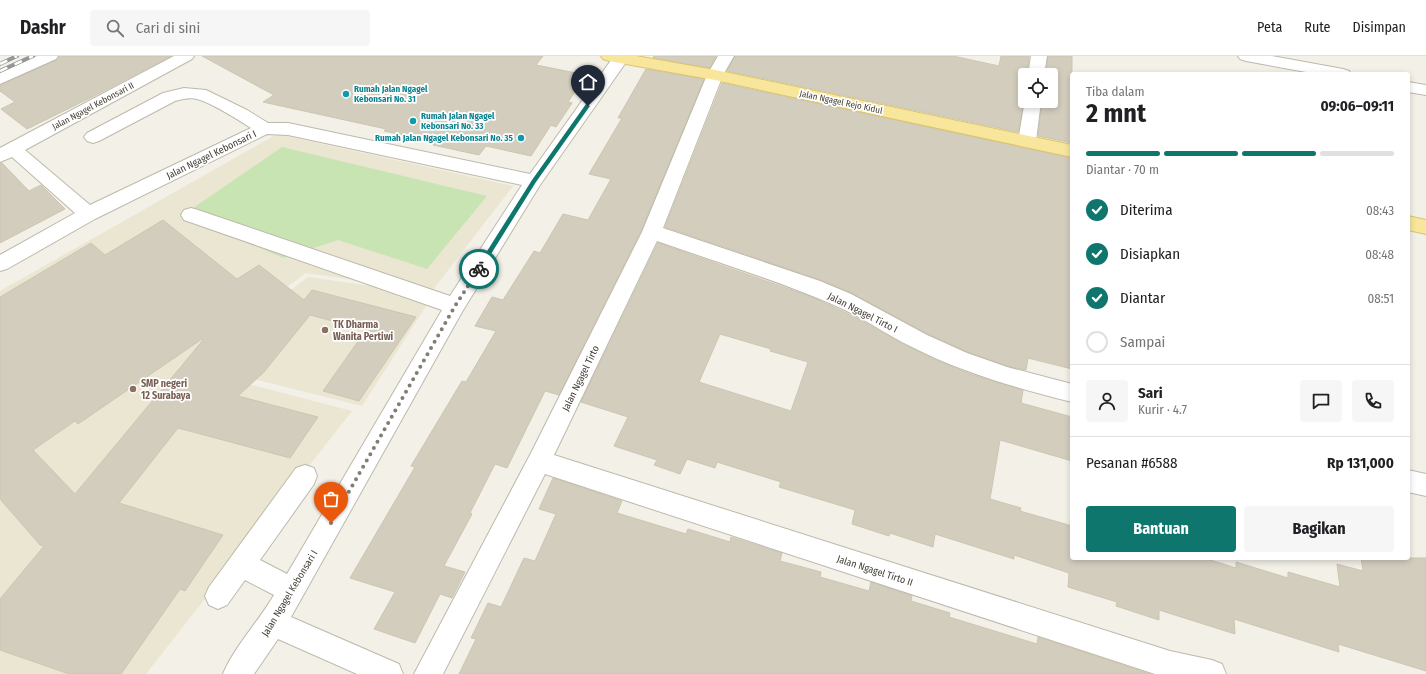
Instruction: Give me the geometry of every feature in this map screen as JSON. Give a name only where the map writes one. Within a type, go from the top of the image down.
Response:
[{"type":"main road","name":"Jalan Ngagel Rejo Kidul","points":[[615,57],[715,75],[1070,151]]},
{"type":"main road","points":[[1410,223],[1426,227]]},
{"type":"street","points":[[0,79],[50,56]]},
{"type":"street","name":"Jalan Ngagel Kebonsari II","points":[[7,152],[186,56]]},
{"type":"street","name":"Jalan Ngagel Tirto","points":[[428,674],[539,461],[652,232],[715,75],[726,56]]},
{"type":"street","points":[[1037,68],[1038,56]]},
{"type":"street","points":[[1246,56],[1334,72]]},
{"type":"street","name":"Jalan Ngagel Kebonsari I","points":[[237,674],[273,623],[292,591],[455,306],[615,57]]},
{"type":"street","points":[[1410,87],[1426,90]]},
{"type":"street","points":[[93,137],[170,97],[184,94],[200,94],[241,114],[264,128]]},
{"type":"street","points":[[1027,141],[1031,108]]},
{"type":"street","name":"Jalan Ngagel Kebonsari I","points":[[0,264],[88,214],[264,128],[288,129],[534,181]]},
{"type":"street","points":[[7,152],[88,214]]},
{"type":"street","points":[[191,215],[455,306]]},
{"type":"street","name":"Jalan Ngagel Tirto I","points":[[652,232],[813,287],[844,300],[918,341],[959,359],[1006,376],[1070,392]]},
{"type":"street","name":"Jalan Ngagel Tirto II","points":[[539,461],[1163,662],[1212,674]]},
{"type":"street","points":[[218,596],[305,476]]},
{"type":"street","points":[[1410,481],[1426,485]]},
{"type":"street","points":[[242,564],[292,591]]},
{"type":"street","points":[[273,623],[389,674]]},
{"type":"shaded area","name":"SMP negeri 12 Surabaya","points":[[277,134],[513,186],[432,291],[306,273],[179,366],[352,411],[146,674],[0,674],[0,291]]},
{"type":"shaded area","name":"TK Dharma Wanita Pertiwi","points":[[308,277],[433,295],[362,406],[194,364]]},
{"type":"green space","points":[[282,147],[487,196],[427,269],[338,240],[283,258],[183,215]]},
{"type":"building","points":[[59,56],[171,56],[27,129],[1,109],[15,102],[0,91],[0,85],[57,60]]},
{"type":"building","points":[[202,56],[543,56],[536,65],[586,75],[568,102],[572,103],[556,127],[551,125],[531,156],[486,146],[479,155],[433,145],[435,142],[384,131],[386,129],[263,102],[274,95]]},
{"type":"building","points":[[654,56],[716,56],[710,68],[653,58]]},
{"type":"building","points":[[735,56],[953,56],[999,66],[1001,56],[1029,56],[1028,68],[1018,68],[1018,108],[1023,108],[1018,132],[727,71]]},
{"type":"building","points":[[1048,56],[1072,56],[1072,72],[1070,72],[1070,143],[1038,136],[1041,108],[1058,108],[1058,68],[1047,68]]},
{"type":"building","points":[[646,69],[704,79],[641,231],[559,395],[545,391],[507,468],[495,464],[470,513],[472,514],[444,566],[465,572],[452,598],[440,594],[415,643],[374,629],[395,592],[350,578],[415,467],[411,466],[462,381],[466,382],[496,331],[475,326],[492,297],[503,300],[534,251],[540,253],[563,214],[588,220],[611,179],[589,174],[622,118],[618,118]]},
{"type":"building","points":[[722,83],[1070,158],[1070,368],[1028,358],[1026,370],[1007,366],[968,352],[928,334],[852,293],[821,280],[665,227]]},
{"type":"building","points":[[0,163],[2,163],[29,191],[41,185],[65,209],[0,243]]},
{"type":"building","points":[[163,220],[237,279],[259,265],[304,300],[312,290],[416,317],[359,401],[323,391],[366,330],[310,315],[264,372],[238,396],[318,417],[290,458],[178,428],[119,503],[223,535],[185,591],[180,589],[121,674],[69,674],[0,650],[0,599],[44,546],[40,545],[0,499],[0,297],[91,243],[105,255]],"holes":[[[202,339],[203,340],[75,494],[33,450],[75,421],[78,424]]]},
{"type":"building","points":[[658,243],[812,297],[853,316],[931,358],[970,374],[1023,390],[1021,403],[1070,416],[1070,460],[1000,440],[990,499],[1021,508],[1020,511],[1070,525],[1070,560],[1210,560],[1236,568],[1236,562],[1288,578],[1288,572],[1340,587],[1337,564],[1363,571],[1361,560],[1410,560],[1410,558],[1426,558],[1426,671],[1338,644],[1339,652],[1234,619],[1235,634],[1159,610],[1159,620],[1116,606],[1117,602],[1068,587],[1069,573],[1014,555],[1014,559],[935,534],[933,547],[890,533],[889,536],[852,524],[855,510],[779,487],[781,482],[717,462],[715,468],[687,459],[680,474],[654,465],[657,460],[614,446],[628,417],[581,402]],"holes":[[[720,334],[771,349],[770,351],[808,362],[791,411],[699,382]]]},
{"type":"building","points":[[553,478],[622,501],[617,513],[686,534],[688,529],[730,542],[731,537],[782,553],[780,561],[821,572],[820,577],[869,591],[871,582],[912,596],[911,601],[950,613],[949,617],[1037,644],[1038,637],[1150,674],[459,674],[476,639],[471,638],[488,603],[501,607],[524,558],[535,561],[556,514],[539,509]]},
{"type":"railway","points":[[0,64],[17,56]]},
{"type":"railway","points":[[0,71],[33,56]]},
{"type":"way so far","points":[[331,523],[455,306],[479,269]]},
{"type":"place","name":"Rumah Jalan Ngagel Kebonsari No. 31","points":[[346,94]]},
{"type":"place","name":"Rumah Jalan Ngagel Kebonsari No. 33","points":[[413,121]]},
{"type":"place","name":"Rumah Jalan Ngagel Kebonsari No. 35","points":[[521,138]]},
{"type":"place","name":"TK Dharma Wanita Pertiwi","points":[[325,330]]},
{"type":"place","name":"SMP negeri 12 Surabaya","points":[[133,389]]},
{"type":"route","points":[[479,269],[534,181],[588,106]]}]
